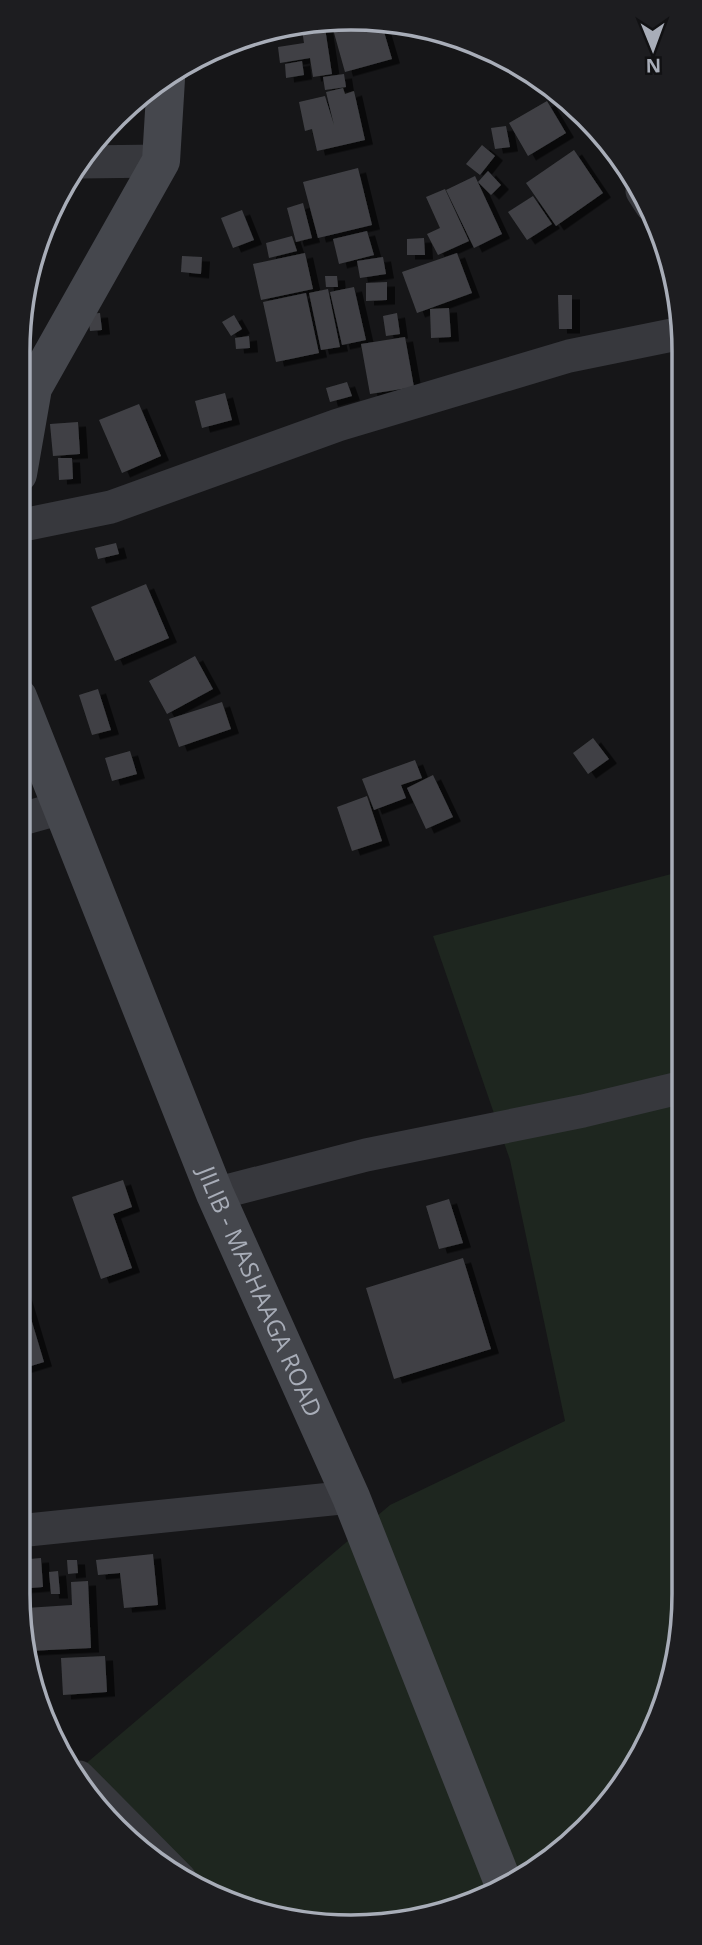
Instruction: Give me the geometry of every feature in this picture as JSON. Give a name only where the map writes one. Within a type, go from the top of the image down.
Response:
[{"type":"main road","points":[[30,395],[161,161],[165,89]]},
{"type":"main road","name":"JILIB - MASHAAGA ROAD","points":[[30,728],[215,1194],[351,1497],[501,1878]]},
{"type":"street","points":[[91,162],[161,161]]},
{"type":"street","points":[[30,524],[111,507],[338,425],[569,356],[672,335]]},
{"type":"street","points":[[30,817],[61,808]]},
{"type":"street","points":[[215,1194],[366,1155],[583,1111],[672,1090]]},
{"type":"street","points":[[30,1530],[351,1497]]},
{"type":"shaded area","points":[[672,874],[670,1636],[655,1697],[629,1755],[593,1806],[547,1849],[493,1882],[434,1904],[372,1915],[309,1913],[248,1898],[190,1872],[139,1836],[107,1804],[81,1768],[390,1505],[565,1421],[510,1160],[433,936]]},
{"type":"building","points":[[325,30],[332,74],[313,77],[310,58],[280,63],[278,47],[304,43],[303,33]]},
{"type":"building","points":[[333,30],[384,31],[392,59],[345,72]]},
{"type":"building","points":[[302,61],[304,75],[286,78],[285,64]]},
{"type":"building","points":[[344,74],[346,87],[325,90],[323,77]]},
{"type":"building","points":[[343,88],[345,94],[354,91],[365,140],[317,151],[312,129],[305,131],[299,102],[325,96],[334,125],[326,92]]},
{"type":"building","points":[[547,101],[566,133],[528,156],[509,123]]},
{"type":"building","points":[[506,126],[510,147],[495,149],[491,128]]},
{"type":"building","points":[[482,145],[495,156],[480,175],[466,164]]},
{"type":"building","points":[[574,150],[603,193],[556,226],[526,183]]},
{"type":"building","points":[[358,168],[372,225],[318,238],[303,182]]},
{"type":"building","points":[[488,171],[501,185],[491,195],[478,182]]},
{"type":"building","points":[[475,176],[502,234],[474,248],[446,190]]},
{"type":"building","points":[[445,189],[469,241],[438,255],[427,234],[440,228],[426,197]]},
{"type":"building","points":[[533,196],[552,224],[527,240],[508,212]]},
{"type":"building","points":[[303,203],[312,238],[296,242],[287,208]]},
{"type":"building","points":[[242,210],[254,240],[233,248],[221,218]]},
{"type":"building","points":[[367,231],[374,255],[339,264],[333,239]]},
{"type":"building","points":[[292,236],[297,251],[269,258],[266,243]]},
{"type":"building","points":[[424,238],[425,255],[407,255],[407,239]]},
{"type":"building","points":[[305,253],[313,289],[261,300],[253,264]]},
{"type":"building","points":[[457,253],[472,293],[417,313],[402,272]]},
{"type":"building","points":[[182,256],[202,257],[201,274],[181,272]]},
{"type":"building","points":[[383,257],[386,274],[360,278],[357,261]]},
{"type":"building","points":[[325,276],[337,276],[338,287],[326,287]]},
{"type":"building","points":[[387,282],[387,300],[366,301],[366,283]]},
{"type":"building","points":[[354,287],[366,340],[342,345],[330,292]]},
{"type":"building","points":[[328,289],[340,347],[321,350],[309,293]]},
{"type":"building","points":[[306,293],[319,353],[276,362],[263,302]]},
{"type":"building","points":[[558,295],[572,295],[572,329],[559,329]]},
{"type":"building","points":[[449,308],[451,337],[431,338],[430,309]]},
{"type":"building","points":[[100,313],[102,330],[90,331],[88,314]]},
{"type":"building","points":[[397,313],[400,334],[386,336],[383,316]]},
{"type":"building","points":[[234,315],[242,329],[231,336],[222,322]]},
{"type":"building","points":[[249,336],[250,348],[236,349],[235,338]]},
{"type":"building","points":[[405,337],[414,387],[370,394],[361,344]]},
{"type":"building","points":[[347,382],[352,396],[330,402],[326,388]]},
{"type":"building","points":[[225,393],[232,420],[202,428],[195,401]]},
{"type":"building","points":[[139,404],[161,456],[122,473],[99,420]]},
{"type":"building","points":[[78,422],[80,454],[53,456],[50,424]]},
{"type":"building","points":[[58,458],[72,458],[73,479],[59,480]]},
{"type":"building","points":[[116,543],[119,554],[98,559],[95,548]]},
{"type":"building","points":[[146,584],[169,638],[115,661],[91,607]]},
{"type":"building","points":[[195,656],[213,689],[167,714],[149,681]]},
{"type":"building","points":[[98,689],[111,730],[92,735],[79,695]]},
{"type":"building","points":[[222,702],[231,729],[179,747],[169,719]]},
{"type":"building","points":[[593,738],[609,759],[588,774],[573,753]]},
{"type":"building","points":[[130,751],[137,774],[112,781],[105,758]]},
{"type":"building","points":[[415,760],[422,778],[401,785],[406,798],[374,810],[362,779]]},
{"type":"building","points":[[433,775],[453,817],[426,829],[407,788]]},
{"type":"building","points":[[367,796],[382,841],[352,851],[337,807]]},
{"type":"building","points":[[123,1180],[132,1207],[113,1214],[132,1268],[101,1279],[72,1197]]},
{"type":"building","points":[[449,1199],[463,1243],[439,1249],[426,1206]]},
{"type":"building","points":[[463,1258],[491,1349],[394,1379],[366,1288]]},
{"type":"building","points":[[30,1315],[44,1362],[30,1366]]},
{"type":"building","points":[[153,1554],[158,1605],[124,1608],[120,1573],[98,1575],[96,1560]]},
{"type":"building","points":[[41,1558],[43,1587],[30,1588],[30,1559]]},
{"type":"building","points":[[67,1560],[77,1560],[78,1573],[68,1574]]},
{"type":"building","points":[[58,1571],[60,1594],[51,1594],[49,1572]]},
{"type":"building","points":[[88,1581],[91,1648],[35,1651],[30,1608],[72,1605],[71,1582]]},
{"type":"building","points":[[105,1656],[107,1692],[63,1695],[61,1658]]}]
